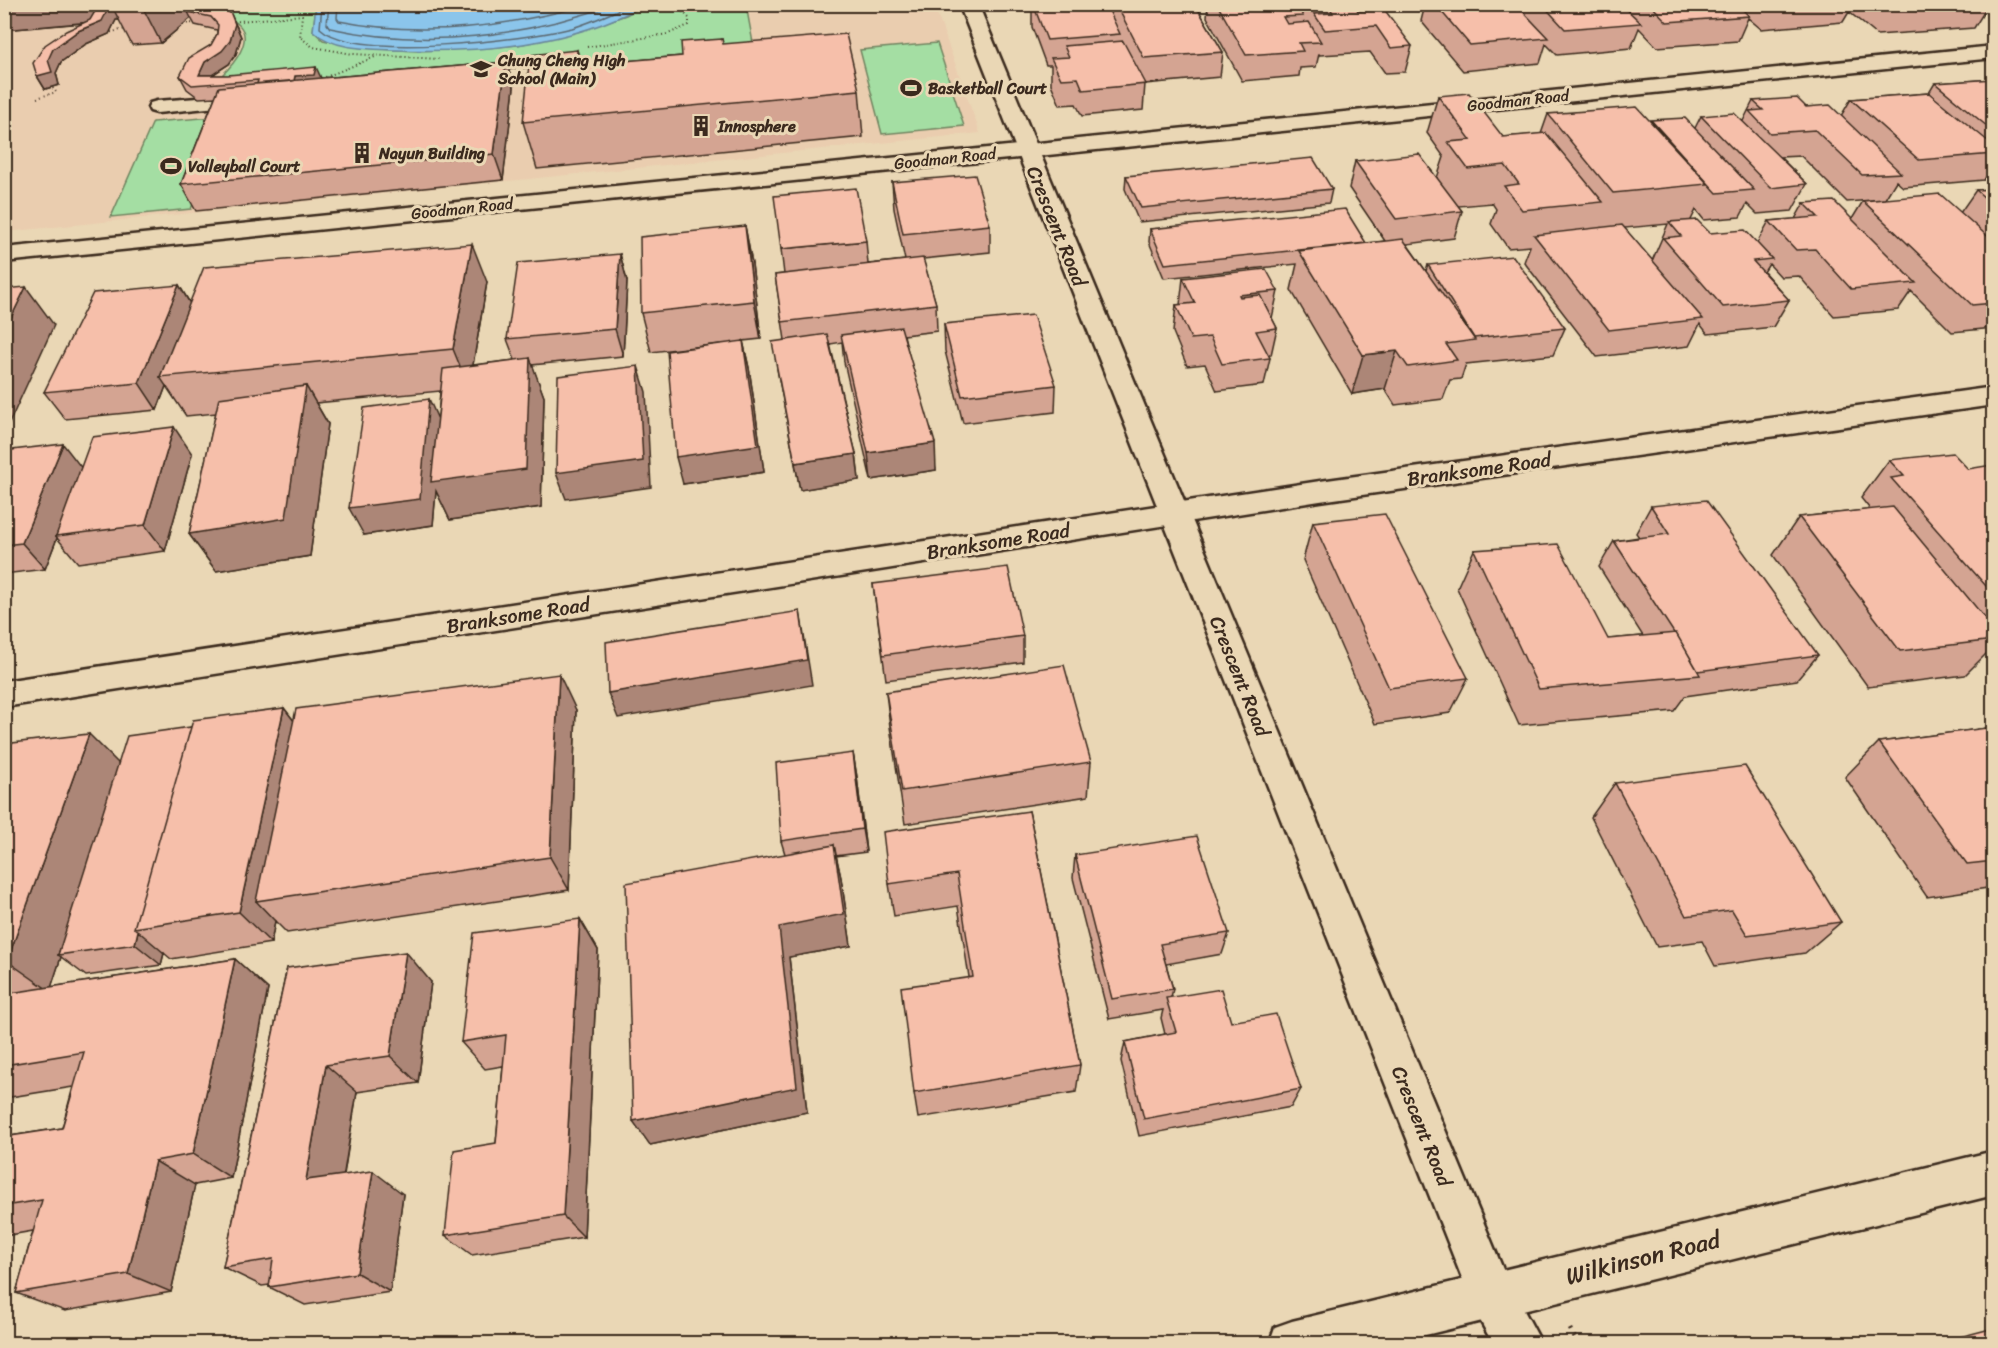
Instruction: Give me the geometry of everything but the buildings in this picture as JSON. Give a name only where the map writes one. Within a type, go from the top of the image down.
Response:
[{"type":"street","name":"Crescent Road","points":[[968,4],[1491,1295],[1519,1344]]},
{"type":"street","name":"Goodman Road","points":[[4,255],[1994,52]]},
{"type":"street","name":"Branksome Road","points":[[4,694],[1309,493],[1994,396]]},
{"type":"street","name":"Wilkinson Road","points":[[1292,1344],[1994,1173]]},
{"type":"lane","points":[[450,81],[543,72],[584,76]]},
{"type":"lane","points":[[157,107],[263,98]]},
{"type":"path","points":[[584,47],[668,34],[689,26],[689,18],[679,8],[685,4]]},
{"type":"path","points":[[229,22],[302,15],[300,37],[313,47],[378,56],[425,60],[445,59]]},
{"type":"path","points":[[173,25],[195,23]]},
{"type":"path","points":[[105,34],[133,28]]},
{"type":"path","points":[[316,80],[378,56]]},
{"type":"path","points":[[37,98],[56,92],[49,80]]},
{"type":"shaded area","name":"Chung Cheng High School (Main)","points":[[5,5],[934,5],[980,133],[5,232]]},
{"type":"green space","points":[[316,5],[313,31],[323,40],[361,48],[417,51],[518,45],[577,32],[626,15],[644,5],[746,5],[756,59],[596,74],[336,77],[234,86],[222,75],[240,52],[244,38],[243,31],[237,23],[220,11]]},
{"type":"green space","name":"Basketball Court","points":[[937,43],[964,126],[882,134],[860,50]]},
{"type":"green space","name":"Volleyball Court","points":[[227,116],[191,209],[111,217],[153,122]]},
{"type":"water","points":[[316,4],[644,5],[616,19],[555,38],[491,48],[427,51],[363,49],[331,42],[313,31]]},
{"type":"place","name":"Chung Cheng High School (Main)","points":[[481,69]]},
{"type":"place","name":"Basketball Court","points":[[911,88]]},
{"type":"place","name":"Innosphere","points":[[701,126]]},
{"type":"place","name":"Nayun Building","points":[[362,153]]},
{"type":"place","name":"Volleyball Court","points":[[171,166]]}]
